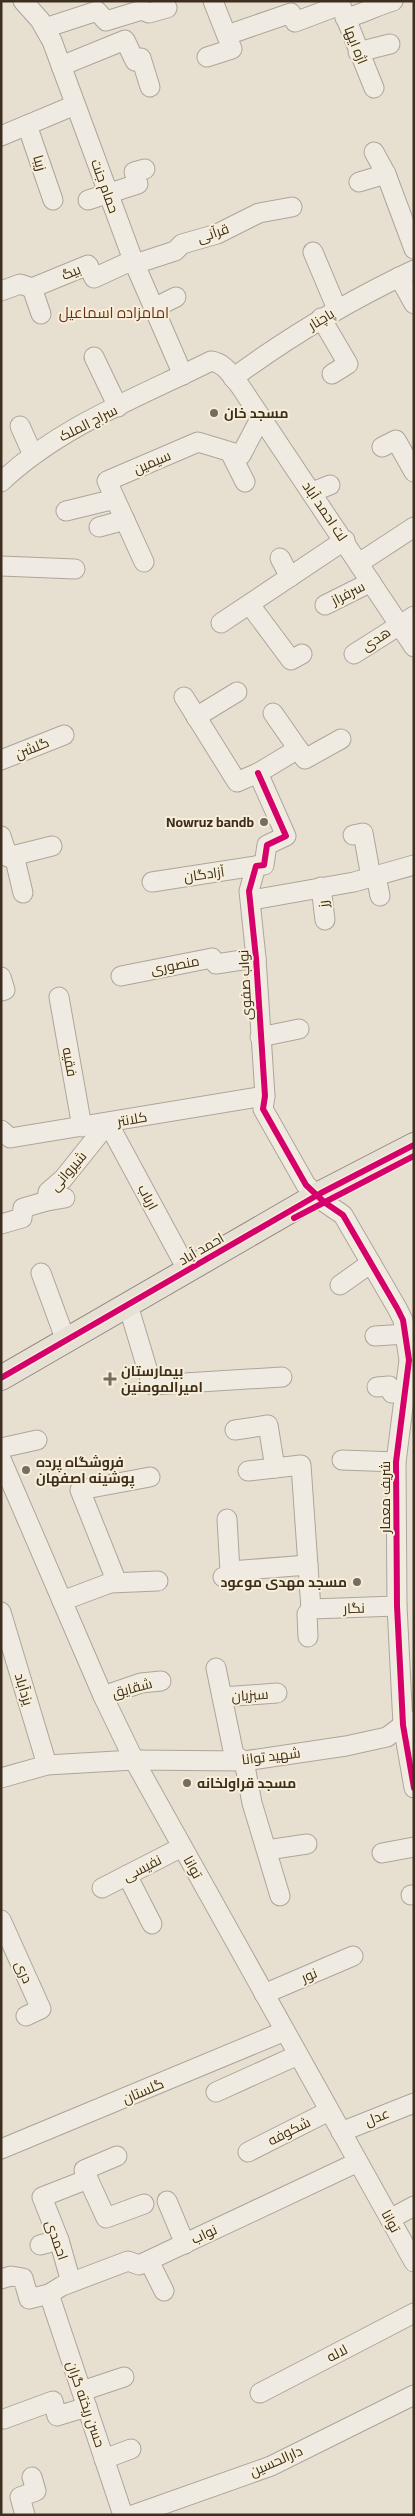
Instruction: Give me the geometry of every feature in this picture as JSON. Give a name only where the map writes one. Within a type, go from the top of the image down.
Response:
[{"type":"main road","name":"احمد آباد","points":[[1,1386],[129,1309],[414,1144]]},
{"type":"main road","name":"احمد آباد","points":[[1,1378],[66,1341],[129,1309],[188,1271],[321,1197],[414,1156]]},
{"type":"street","name":"حمام جنت","points":[[23,1],[45,28],[134,262],[183,375]]},
{"type":"street","points":[[45,28],[97,11],[106,21],[142,10],[149,13],[167,8],[164,1]]},
{"type":"street","points":[[207,57],[232,48],[214,1]]},
{"type":"street","points":[[227,35],[291,13],[295,22],[342,8],[367,13],[376,5],[393,1]]},
{"type":"street","name":"اژه ایها","points":[[342,8],[374,88]]},
{"type":"street","points":[[287,14],[297,38]]},
{"type":"street","points":[[61,66],[125,40],[135,61],[141,58],[150,87]]},
{"type":"street","points":[[358,52],[390,44]]},
{"type":"street","points":[[1,136],[75,105]]},
{"type":"street","name":"زیبا","points":[[27,125],[53,200]]},
{"type":"street","points":[[374,152],[386,174],[414,249]]},
{"type":"street","points":[[88,200],[138,184],[134,172],[145,169]]},
{"type":"street","points":[[360,182],[386,174]]},
{"type":"street","name":"قرآنی","points":[[134,262],[175,252],[182,244],[217,234],[259,213],[292,206]]},
{"type":"street","points":[[313,252],[329,313],[348,364],[332,374]]},
{"type":"street","name":"بیگ","points":[[1,291],[20,284],[32,288],[88,265],[94,278],[134,262]]},
{"type":"street","points":[[406,273],[414,304]]},
{"type":"street","name":"پاچنار","points":[[233,378],[329,313],[406,273]]},
{"type":"street","points":[[32,288],[41,314]]},
{"type":"street","points":[[154,308],[176,297]]},
{"type":"street","points":[[94,357],[118,407]]},
{"type":"street","points":[[183,375],[211,361],[225,366],[233,378]]},
{"type":"street","name":"سراج الملک","points":[[1,482],[33,455],[58,438],[183,375]]},
{"type":"street","name":"لت احمد آباد","points":[[233,378],[345,540],[371,582],[406,620],[414,647]]},
{"type":"street","points":[[230,452],[241,455],[261,417]]},
{"type":"street","points":[[20,426],[33,455]]},
{"type":"street","points":[[382,447],[396,440],[414,472]]},
{"type":"street","name":"سیمین","points":[[144,562],[107,481],[198,442],[230,452]]},
{"type":"street","points":[[230,452],[245,482]]},
{"type":"street","points":[[312,492],[330,485]]},
{"type":"street","points":[[66,511],[115,499]]},
{"type":"street","points":[[99,528],[125,520]]},
{"type":"street","points":[[359,563],[414,527]]},
{"type":"street","points":[[221,623],[242,607],[250,604],[345,540]]},
{"type":"street","points":[[280,558],[290,577]]},
{"type":"street","points":[[1,566],[75,570]]},
{"type":"street","name":"سرفراز","points":[[325,605],[371,582]]},
{"type":"street","points":[[250,604],[291,660],[302,654]]},
{"type":"street","name":"هدی","points":[[354,654],[406,620]]},
{"type":"street","points":[[196,716],[237,692]]},
{"type":"street","points":[[184,698],[236,782],[258,773],[298,749]]},
{"type":"street","points":[[273,713],[305,759],[341,739]]},
{"type":"street","name":"گلشن","points":[[1,760],[64,735]]},
{"type":"street","name":"نواب صفوی","points":[[258,773],[286,836],[267,845],[264,865],[256,866],[249,890],[252,900],[265,1096]]},
{"type":"street","points":[[353,835],[363,833],[380,896]]},
{"type":"street","points":[[1,836],[8,857],[52,846]]},
{"type":"street","points":[[14,855],[23,893]]},
{"type":"street","points":[[252,900],[322,888],[414,865]]},
{"type":"street","name":"آزادگان","points":[[152,882],[256,866]]},
{"type":"street","name":"رز","points":[[322,888],[325,920]]},
{"type":"street","name":"منصوری","points":[[121,976],[212,958],[216,964],[256,958]]},
{"type":"street","points":[[1,977],[5,990],[1,991]]},
{"type":"street","name":"فقیه","points":[[59,996],[82,1127]]},
{"type":"street","points":[[260,1037],[299,1029]]},
{"type":"street","points":[[265,1096],[274,1103],[317,1178],[321,1197]]},
{"type":"street","name":"کلانتر","points":[[1,1130],[10,1138],[265,1096]]},
{"type":"street","name":"شیروانی","points":[[1,1224],[22,1218],[24,1208],[56,1199],[48,1192],[62,1180],[108,1123]]},
{"type":"street","name":"ارباب","points":[[108,1123],[188,1271]]},
{"type":"street","name":"شریف معمار","points":[[321,1197],[343,1215],[403,1320],[406,1334],[410,1391],[396,1462],[405,1516],[403,1595],[407,1653],[408,1723],[414,1788]]},
{"type":"street","points":[[340,1285],[371,1263]]},
{"type":"street","points":[[41,1274],[66,1341]]},
{"type":"street","points":[[129,1309],[152,1385],[282,1377]]},
{"type":"street","points":[[376,1336],[406,1334]]},
{"type":"street","points":[[376,1387],[389,1386],[392,1393],[410,1391]]},
{"type":"street","points":[[235,1430],[268,1425],[275,1468]]},
{"type":"street","points":[[1,1448],[37,1440]]},
{"type":"street","name":"توانا","points":[[1,1458],[103,1696],[134,1760],[414,2262]]},
{"type":"street","points":[[342,1460],[396,1462]]},
{"type":"street","points":[[248,1471],[301,1465],[311,1609],[307,1614],[308,1637]]},
{"type":"street","points":[[110,1583],[114,1575],[80,1490],[150,1477]]},
{"type":"street","points":[[227,1519],[225,1574],[308,1564]]},
{"type":"street","points":[[62,1601],[110,1583],[158,1581]]},
{"type":"street","name":"نگار","points":[[311,1609],[403,1595]]},
{"type":"street","name":"یزدآباد","points":[[1,1612],[47,1765]]},
{"type":"street","name":"سبزیان","points":[[216,1668],[234,1755],[244,1761]]},
{"type":"street","name":"شقایق","points":[[103,1696],[141,1684],[161,1681]]},
{"type":"street","name":"سبزیان","points":[[222,1697],[277,1693]]},
{"type":"street","name":"شهید توانا","points":[[1,1778],[47,1765],[134,1760],[244,1761],[346,1746],[387,1737],[408,1723]]},
{"type":"street","points":[[244,1761],[265,1859],[280,1896]]},
{"type":"street","points":[[265,1859],[307,1844]]},
{"type":"street","name":"نفیسی","points":[[102,1888],[182,1847]]},
{"type":"street","points":[[382,1853],[414,1847]]},
{"type":"street","points":[[127,1875],[152,1924]]},
{"type":"street","name":"دری","points":[[1,1920],[5,1940],[41,2009],[26,2016]]},
{"type":"street","name":"نور","points":[[264,1994],[353,1956]]},
{"type":"street","name":"گلستان","points":[[1,2149],[285,2031]]},
{"type":"street","points":[[216,2092],[298,2055]]},
{"type":"street","name":"عدل","points":[[341,2132],[414,2103]]},
{"type":"street","name":"شکوفه","points":[[248,2152],[329,2111]]},
{"type":"street","points":[[117,2156],[84,2170],[106,2218],[144,2204]]},
{"type":"street","name":"نواب","points":[[49,2294],[71,2282],[128,2261],[139,2265],[150,2261],[358,2162]]},
{"type":"street","name":"احمدی","points":[[71,2282],[42,2198],[88,2179]]},
{"type":"street","points":[[167,2201],[185,2244]]},
{"type":"street","points":[[390,2219],[414,2206]]},
{"type":"street","points":[[40,2245],[58,2240]]},
{"type":"street","points":[[150,2261],[164,2291]]},
{"type":"street","points":[[1,2279],[11,2276],[23,2278],[29,2299],[49,2294]]},
{"type":"street","name":"حسن ریخته گران","points":[[49,2294],[123,2515]]},
{"type":"street","name":"لاله","points":[[260,2393],[414,2313]]},
{"type":"street","points":[[4,2419],[53,2402],[57,2416],[124,2377]]},
{"type":"street","name":"دارالحسین","points":[[133,2515],[150,2501],[271,2466],[414,2395]]},
{"type":"street","points":[[104,2459],[131,2449]]},
{"type":"street","points":[[25,2515],[20,2497],[36,2491],[32,2477]]},
{"type":"cycle path","points":[[258,773],[286,836],[267,845],[264,865],[256,866],[249,891],[256,958],[265,1096],[263,1109],[306,1185],[324,1202],[343,1215],[403,1320],[409,1360],[396,1462],[397,1606],[403,1725],[414,1788]]},
{"type":"cycle path","points":[[1,1378],[321,1193],[414,1145]]},
{"type":"cycle path","points":[[294,1218],[414,1156]]},
{"type":"place","name":"مسجد خان","points":[[214,413]]},
{"type":"place","name":"Nowruz bandb","points":[[264,822]]},
{"type":"place","name":"بیمارستان امیرالمومنین","points":[[110,1379]]},
{"type":"place","name":"فروشگاه پرده پوشینه اصفهان","points":[[26,1470]]},
{"type":"place","name":"مسجد مهدی موعود","points":[[357,1582]]},
{"type":"place","name":"مسجد قراولخانه","points":[[187,1783]]},
{"type":"district","name":"امامزاده اسماعیل","points":[[114,312]]}]
